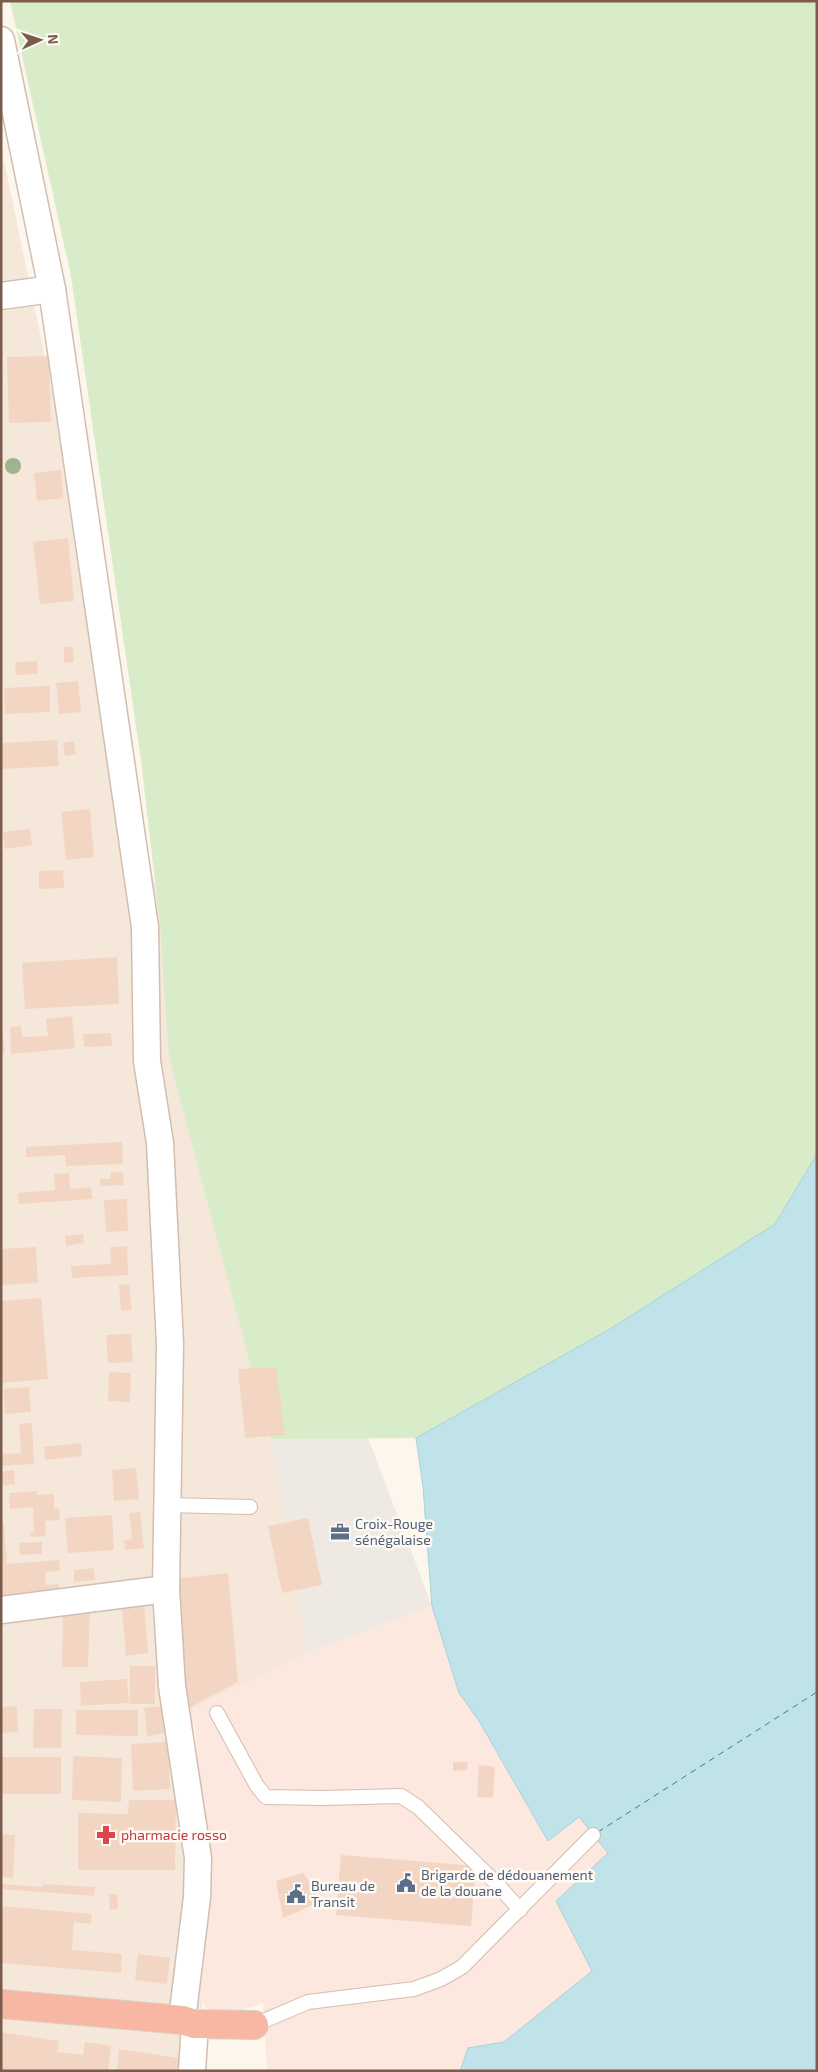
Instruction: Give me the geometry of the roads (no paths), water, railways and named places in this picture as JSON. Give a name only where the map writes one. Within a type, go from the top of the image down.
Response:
[{"type":"highway","points":[[1,2004],[188,2022],[254,2025]]},
{"type":"street","points":[[1,40],[52,289],[145,928],[147,1060],[160,1143],[170,1344],[166,1589],[172,1686],[198,1858],[188,2022],[192,2071]]},
{"type":"street","points":[[1,296],[52,289]]},
{"type":"street","points":[[1,1610],[166,1589]]},
{"type":"lane","points":[[167,1505],[250,1507]]},
{"type":"lane","points":[[217,1713],[257,1786],[266,1797],[401,1796],[418,1806],[497,1884],[520,1910]]},
{"type":"lane","points":[[254,2025],[308,2002],[414,1989],[441,1979],[462,1966],[593,1835]]},
{"type":"water","points":[[817,1154],[817,2071],[460,2071],[468,2048],[504,2042],[592,1971],[556,1901],[608,1853],[579,1817],[548,1841],[479,1721],[459,1693],[432,1606],[423,1487],[416,1438],[610,1329],[775,1224]]},
{"type":"place","name":"Croix-Rouge sénégalaise","points":[[340,1532]]},
{"type":"place","name":"pharmacie rosso","points":[[106,1835]]},
{"type":"place","name":"Brigarde de dédouanement de la douane","points":[[406,1883]]},
{"type":"place","name":"Bureau de Transit","points":[[296,1894]]}]
